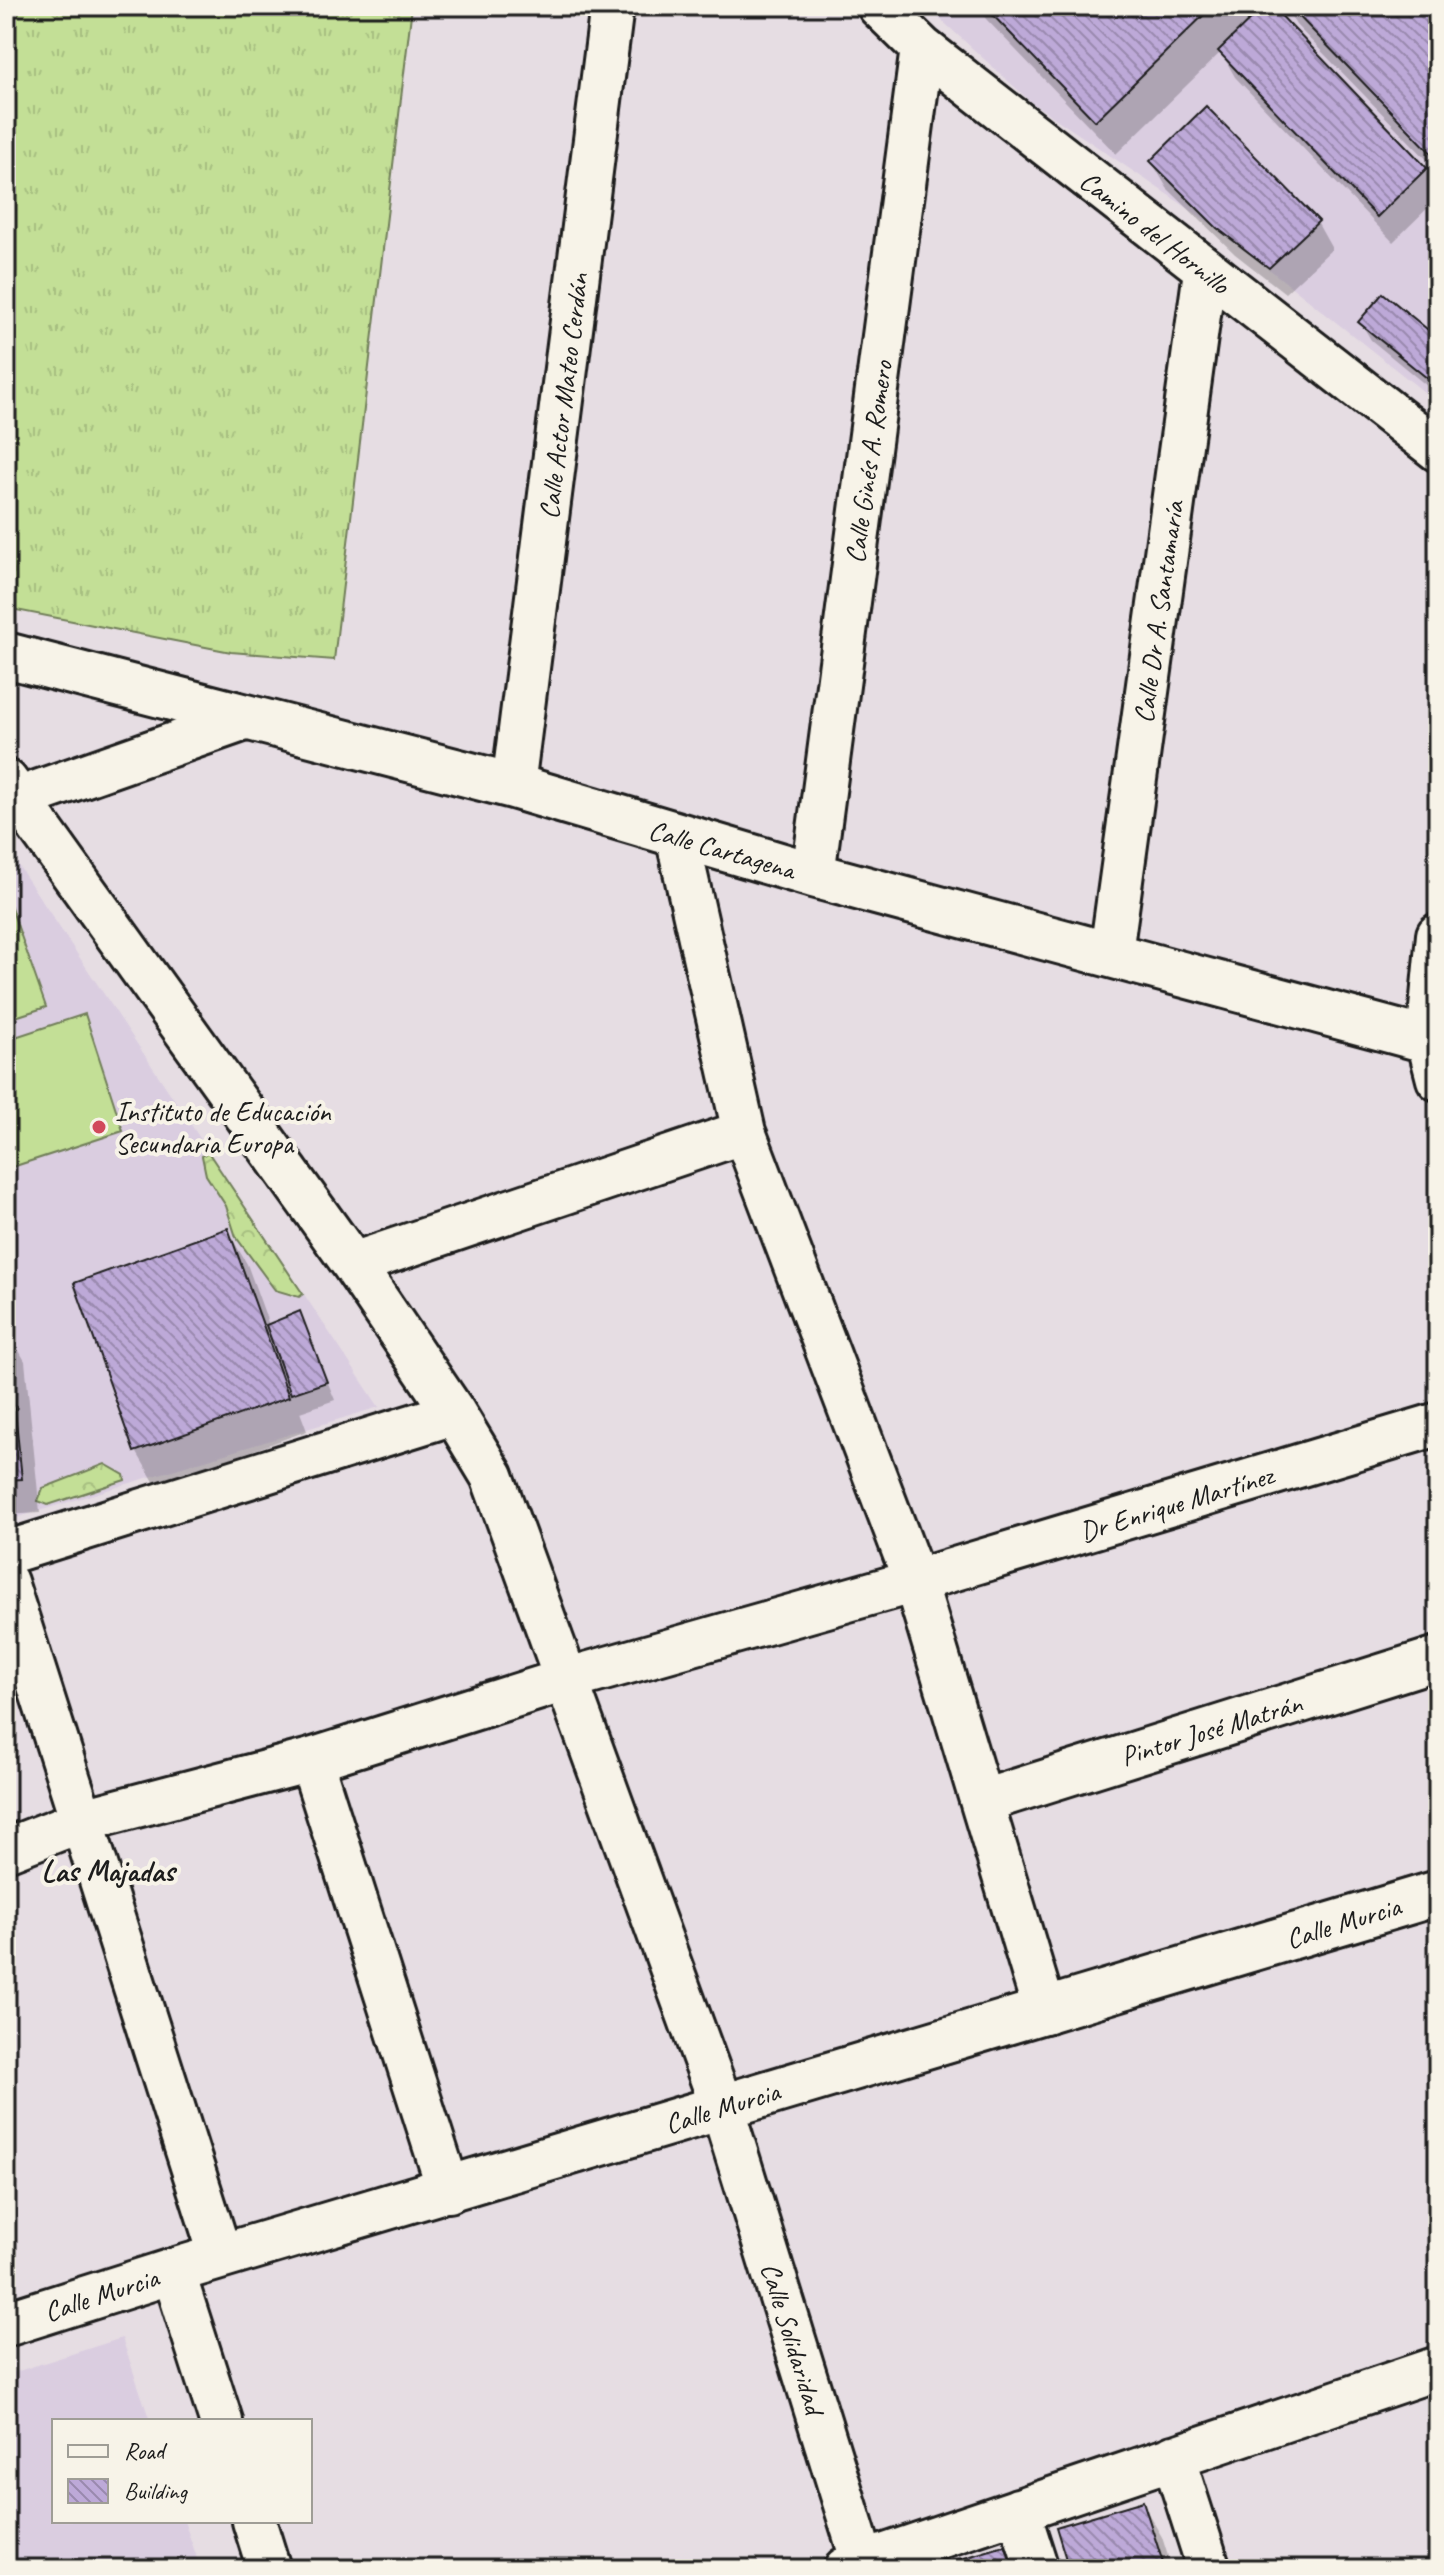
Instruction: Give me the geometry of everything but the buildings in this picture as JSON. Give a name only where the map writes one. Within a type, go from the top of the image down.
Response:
[{"type":"street","name":"Calle Actor Mateo Cerdán","points":[[513,786],[612,6]]},
{"type":"street","name":"Camino del Hornillo","points":[[879,6],[922,48],[1438,450]]},
{"type":"street","name":"Calle Ginés A. Romero","points":[[813,875],[922,48]]},
{"type":"street","name":"Calle Dr A. Santamaría","points":[[1111,953],[1205,271]]},
{"type":"street","name":"Calle Cartagena","points":[[6,655],[513,786],[813,875],[1111,953],[1435,1054]]},
{"type":"street","points":[[9,794],[245,719]]},
{"type":"street","name":"Calle Solidaridad","points":[[9,794],[353,1264],[454,1413],[492,1476],[722,2107],[858,2567]]},
{"type":"street","points":[[677,836],[744,1132],[915,1581],[1045,2012]]},
{"type":"street","points":[[1435,1054],[1438,935]]},
{"type":"street","points":[[353,1264],[744,1132]]},
{"type":"street","points":[[6,1553],[454,1413]]},
{"type":"street","name":"Dr Enrique Martínez","points":[[6,1850],[83,1820],[311,1760],[565,1680],[915,1581],[1438,1424]]},
{"type":"street","points":[[6,1582],[221,2257]]},
{"type":"street","name":"Pintor José Matrán","points":[[983,1801],[1438,1658]]},
{"type":"street","points":[[311,1760],[449,2191]]},
{"type":"street","name":"Calle Murcia","points":[[6,2324],[173,2271],[1438,1893]]},
{"type":"street","points":[[173,2271],[220,2419]]},
{"type":"street","points":[[858,2567],[1438,2368]]},
{"type":"street","points":[[1173,2457],[1209,2569]]},
{"type":"street","points":[[1018,2510],[1037,2569]]},
{"type":"street","points":[[255,2523],[269,2569]]},
{"type":"shaded area","points":[[926,6],[1438,6],[1438,403],[1217,228],[1031,102]]},
{"type":"shaded area","name":"Instituto de Educación Secundaria Europa","points":[[6,847],[379,1407],[6,1521]]},
{"type":"shaded area","points":[[122,2338],[149,2419],[52,2419],[52,2523],[185,2523],[201,2569],[6,2569],[6,2375]]},
{"type":"green space","points":[[6,6],[412,6],[334,660],[231,652],[6,608]]},
{"type":"green space","points":[[6,893],[46,1007],[6,1020]]},
{"type":"green space","points":[[85,1014],[123,1131],[6,1169],[6,1040]]},
{"type":"green space","points":[[208,1152],[303,1294],[299,1297],[275,1290],[236,1237],[226,1206],[206,1175],[202,1156]]},
{"type":"green space","points":[[105,1464],[124,1475],[125,1480],[48,1505],[38,1501],[43,1488]]},
{"type":"place","name":"Instituto de Educación Secundaria Europa","points":[[99,1127]]},
{"type":"district","name":"Las Majadas","points":[[108,1871]]}]
